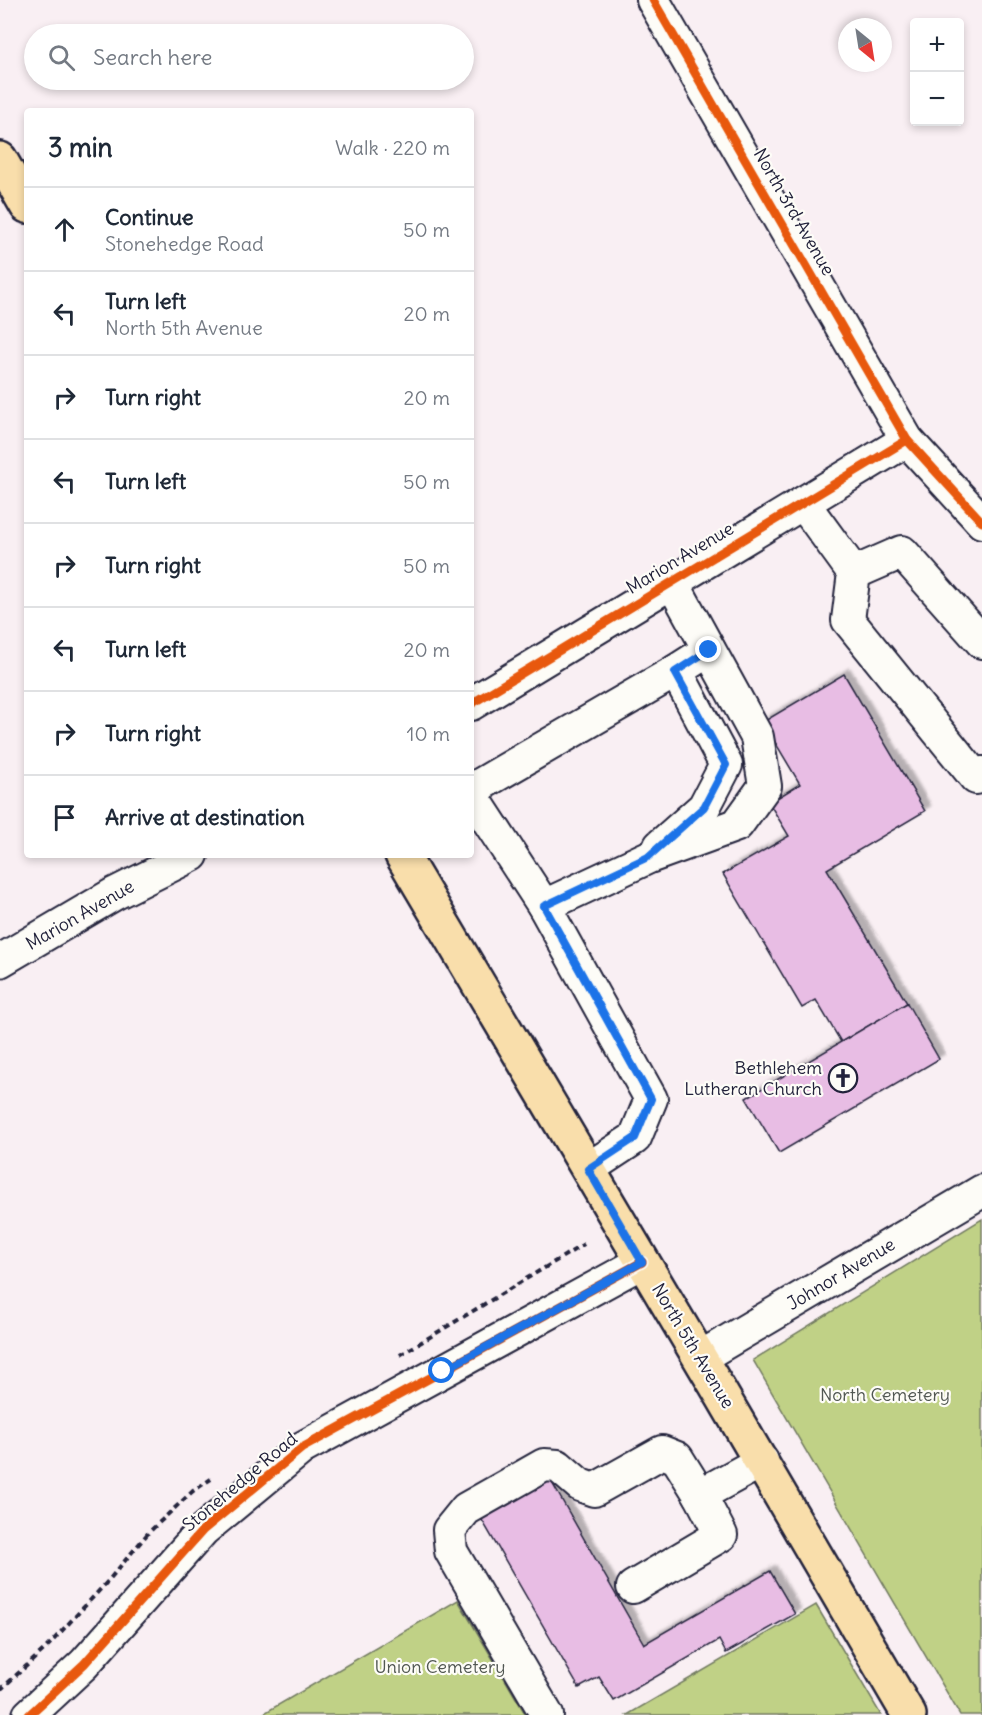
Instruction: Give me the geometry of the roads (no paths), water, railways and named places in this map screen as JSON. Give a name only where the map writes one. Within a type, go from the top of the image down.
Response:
[{"type":"main road","points":[[0,159],[24,201]]},
{"type":"main road","name":"North 5th Avenue","points":[[404,858],[642,1262],[701,1357],[909,1715]]},
{"type":"street","name":"North 3rd Avenue","points":[[653,0],[907,440]]},
{"type":"street","name":"Marion Avenue","points":[[474,703],[907,440]]},
{"type":"street","points":[[907,440],[982,522]]},
{"type":"street","points":[[803,503],[854,573],[848,620],[976,778],[982,773]]},
{"type":"street","points":[[854,573],[902,552],[982,642]]},
{"type":"street","points":[[544,906],[648,857],[737,825],[765,786],[757,736],[672,582]]},
{"type":"street","points":[[474,790],[709,650]]},
{"type":"street","points":[[648,857],[704,807],[726,765],[675,672]]},
{"type":"street","points":[[474,797],[544,906],[651,1099],[635,1138],[588,1169]]},
{"type":"street","name":"Marion Avenue","points":[[0,961],[114,894],[186,858]]},
{"type":"street","name":"Johnor Avenue","points":[[701,1357],[982,1191]]},
{"type":"street","name":"Stonehedge Road","points":[[28,1715],[84,1664],[203,1530],[302,1448],[642,1262]]},
{"type":"street","points":[[547,1715],[451,1551],[449,1530],[466,1509],[544,1465],[558,1466],[580,1485],[594,1490],[662,1452],[677,1458],[721,1535],[633,1587]]},
{"type":"street","points":[[700,1495],[762,1461]]},
{"type":"place","name":"Bethlehem Lutheran Church","points":[[843,1078]]},
{"type":"park label","name":"North Cemetery","points":[[885,1395]]},
{"type":"park label","name":"Union Cemetery","points":[[440,1667]]}]
